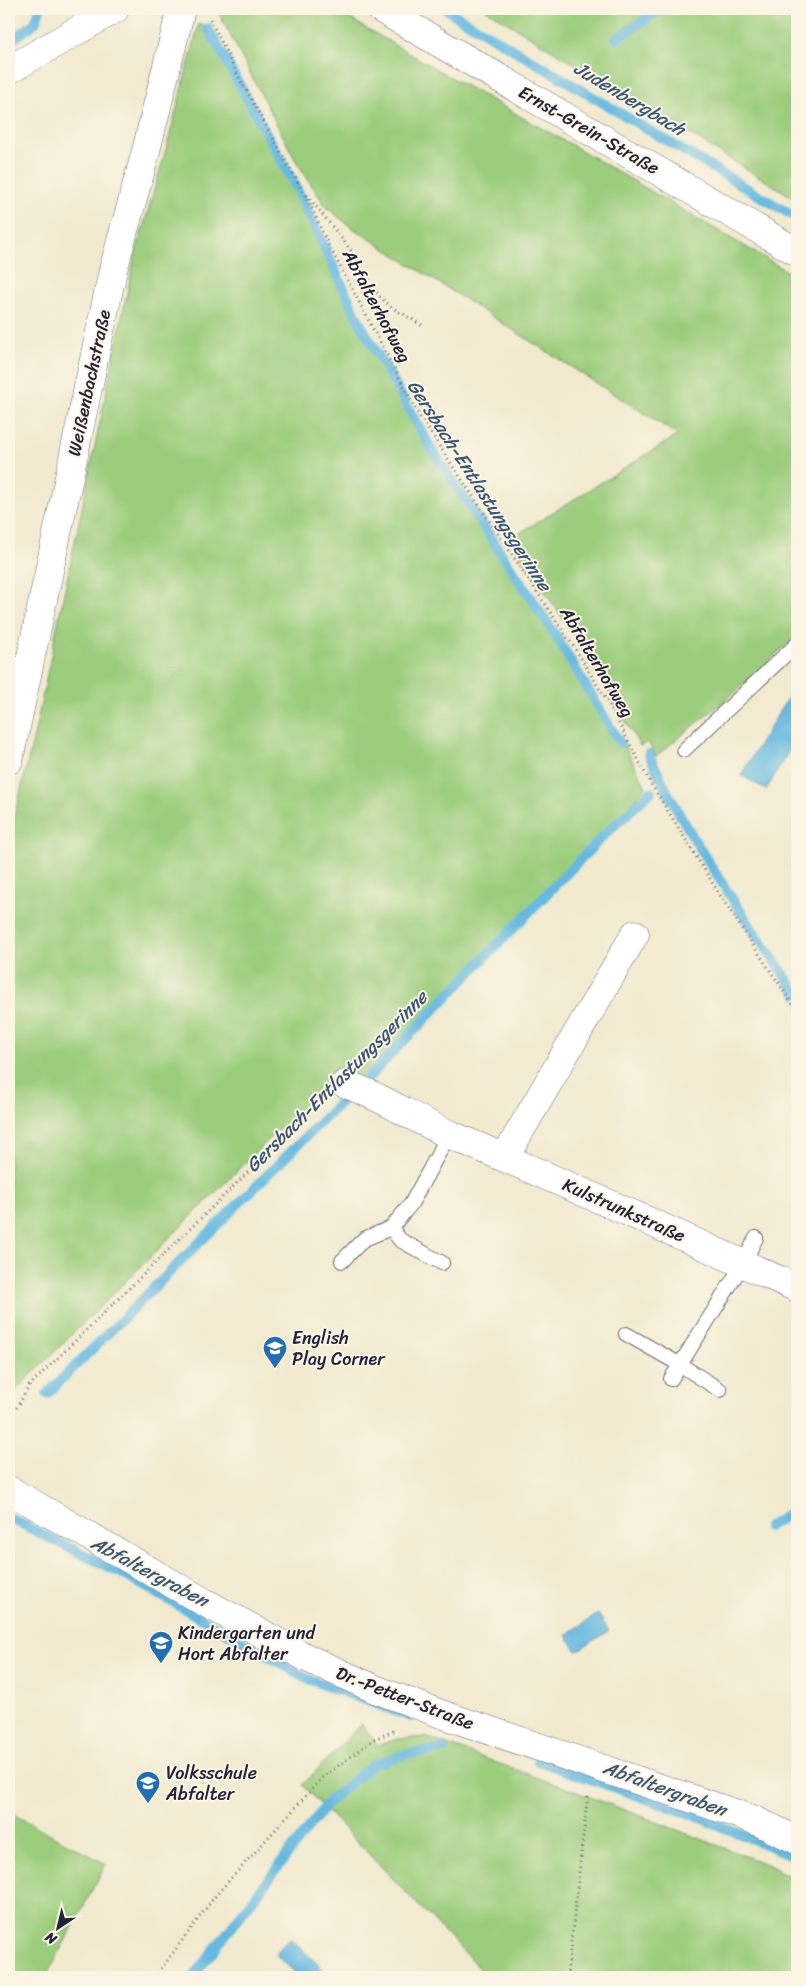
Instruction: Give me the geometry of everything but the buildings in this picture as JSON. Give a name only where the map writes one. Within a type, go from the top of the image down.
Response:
[{"type":"street","points":[[9,70],[115,9]]},
{"type":"street","name":"Weißenbachstraße","points":[[9,760],[113,270],[145,155],[181,9]]},
{"type":"street","name":"Ernst-Grein-Straße","points":[[381,9],[797,252]]},
{"type":"street","points":[[505,1157],[635,934]]},
{"type":"street","name":"Kulstrunkstraße","points":[[355,1088],[449,1134],[505,1157],[797,1288]]},
{"type":"street","name":"Dr.-Petter-Straße","points":[[9,1490],[247,1626],[309,1659],[441,1714],[752,1819],[797,1840]]},
{"type":"lane","points":[[684,750],[797,644]]},
{"type":"lane","points":[[342,1261],[364,1239],[391,1228],[411,1204],[449,1134]]},
{"type":"lane","points":[[391,1228],[400,1240],[442,1263]]},
{"type":"lane","points":[[671,1379],[743,1264],[756,1238]]},
{"type":"lane","points":[[626,1334],[680,1364],[720,1390]]},
{"type":"path","name":"Abfalterhofweg","points":[[208,14],[236,72],[301,187],[327,242],[420,417],[579,655],[680,832],[797,1011]]},
{"type":"path","points":[[301,187],[350,249],[379,296],[391,307],[423,326]]},
{"type":"path","points":[[9,1421],[30,1386],[340,1083],[355,1088]]},
{"type":"path","points":[[155,1977],[216,1895],[322,1778],[374,1739],[404,1729]]},
{"type":"path","points":[[567,1977],[588,1790]]},
{"type":"green space","points":[[218,9],[330,9],[342,14],[579,149],[797,277],[797,635],[733,694],[656,756],[648,742],[640,746],[583,649],[510,539],[678,435],[351,227],[326,207],[296,161]]},
{"type":"green space","points":[[485,9],[797,9],[797,200]]},
{"type":"green space","points":[[199,24],[208,28],[295,185],[359,321],[431,448],[614,726],[646,787],[605,834],[364,1081],[337,1072],[14,1392],[9,1401],[9,839],[35,732],[135,255],[165,153]]},
{"type":"green space","points":[[362,1724],[377,1745],[398,1739],[426,1737],[769,1865],[797,1880],[797,1977],[488,1977],[302,1785]]},
{"type":"green space","points":[[9,1812],[106,1864],[46,1977],[9,1977]]},
{"type":"water","points":[[795,686],[797,688],[797,738],[766,790],[741,775]]},
{"type":"water","points":[[598,1614],[609,1631],[577,1651],[566,1635]]},
{"type":"water","points":[[290,1938],[323,1969],[315,1977],[300,1977],[275,1954]]},
{"type":"waterway","name":"Judenbergbach","points":[[9,42],[35,23],[40,9]]},
{"type":"waterway","name":"Judenbergbach","points":[[445,9],[797,218]]},
{"type":"waterway","points":[[616,39],[662,9]]},
{"type":"waterway","name":"Gersbach-Entlastungsgerinne","points":[[208,28],[295,185],[359,321],[431,448],[551,628],[620,743]]},
{"type":"waterway","name":"Gersbach-Entlastungsgerinne","points":[[649,754],[664,786],[699,847],[797,994]]},
{"type":"waterway","name":"Gersbach-Entlastungsgerinne","points":[[47,1394],[346,1097],[364,1082],[605,834],[651,792]]},
{"type":"waterway","name":"Gersbach-Entlastungsgerinne","points":[[768,1527],[797,1509]]},
{"type":"waterway","name":"Abfaltergraben","points":[[9,1518],[119,1572],[308,1679],[411,1717]]},
{"type":"waterway","name":"Gersbach-Entlastungsgerinne","points":[[193,1977],[330,1800],[372,1765],[406,1754],[444,1749]]},
{"type":"waterway","name":"Abfaltergraben","points":[[538,1761],[693,1815],[797,1857]]},
{"type":"place","name":"English Play Corner","points":[[275,1369]]},
{"type":"place","name":"Kindergarten und Hort Abfalter","points":[[161,1664]]},
{"type":"place","name":"Volksschule Abfalter","points":[[148,1804]]}]
